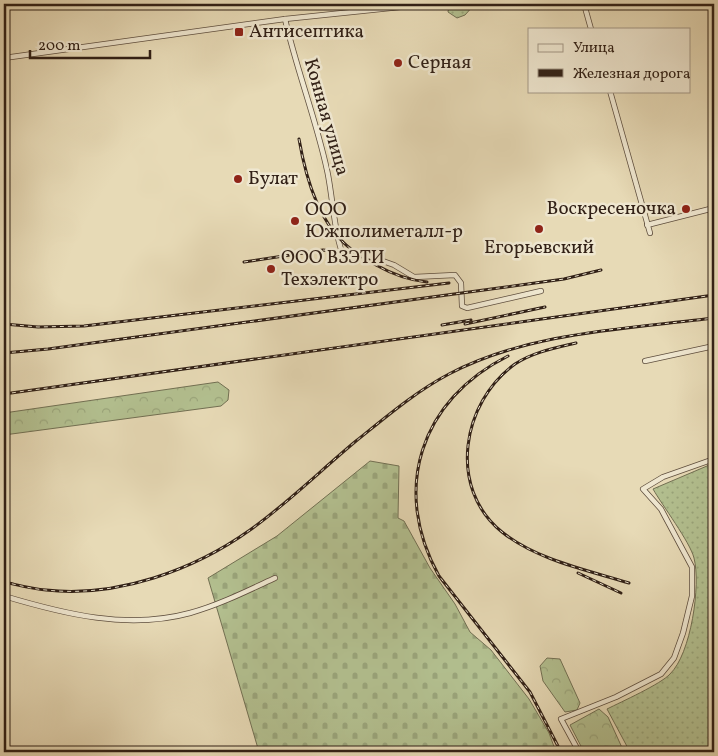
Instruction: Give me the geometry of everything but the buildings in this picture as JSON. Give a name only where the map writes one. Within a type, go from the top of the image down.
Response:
[{"type":"street","points":[[4,58],[285,20],[428,4]]},
{"type":"street","points":[[584,4],[591,28]]},
{"type":"street","name":"Конная улица","points":[[285,20],[293,54],[314,117],[325,160],[344,256],[353,260],[363,254],[394,265],[409,276],[420,278],[455,275],[461,283],[462,306],[467,308],[541,291]]},
{"type":"street","points":[[610,92],[650,233]]},
{"type":"street","points":[[648,225],[714,208]]},
{"type":"street","points":[[645,361],[714,346]]},
{"type":"street","points":[[579,752],[561,719],[616,697],[661,674],[674,658],[683,633],[692,596],[692,567],[661,509],[643,489],[663,477],[714,459]]},
{"type":"street","points":[[5,598],[74,615],[119,621],[153,621],[190,613],[227,600],[274,578]]},
{"type":"green space","points":[[449,5],[474,5],[465,15],[457,18],[448,12]]},
{"type":"green space","points":[[218,382],[229,390],[228,400],[221,406],[4,435],[4,413]]},
{"type":"green space","points":[[370,461],[399,466],[398,518],[404,521],[430,568],[455,604],[470,632],[491,650],[529,699],[549,733],[556,752],[259,752],[208,578],[277,536]]},
{"type":"green space","points":[[714,463],[714,752],[630,752],[607,709],[650,688],[670,674],[684,651],[689,636],[695,601],[696,570],[694,558],[682,533],[653,489]]},
{"type":"green space","points":[[547,658],[560,659],[580,703],[577,710],[565,712],[543,681],[540,666]]},
{"type":"green space","points":[[599,709],[608,717],[624,752],[584,752],[570,725]]},
{"type":"railway","points":[[299,139],[314,195],[326,221],[335,233],[351,249],[382,268],[394,274],[427,282]]},
{"type":"railway","points":[[244,262],[323,250],[353,253]]},
{"type":"railway","points":[[4,353],[48,349],[564,279],[601,270]]},
{"type":"railway","points":[[4,324],[38,327],[84,326],[449,283]]},
{"type":"railway","points":[[4,394],[714,295]]},
{"type":"railway","points":[[465,324],[545,307]]},
{"type":"railway","points":[[4,582],[46,590],[100,590],[154,578],[180,569],[228,544],[250,530],[278,509],[390,414],[424,389],[449,374],[480,360],[512,349],[578,334],[714,318]]},
{"type":"railway","points":[[442,325],[471,320]]},
{"type":"railway","points":[[576,343],[529,356],[515,364],[497,380],[483,400],[473,422],[468,446],[468,470],[473,493],[485,514],[502,532],[516,542],[546,557],[629,583]]},
{"type":"railway","points":[[508,356],[478,375],[453,397],[435,422],[422,450],[417,480],[417,512],[425,544],[439,576],[530,692],[561,752]]},
{"type":"railway","points":[[578,573],[621,593]]},
{"type":"place","name":"Антисептика","points":[[239,32]]},
{"type":"place","name":"Серная","points":[[398,63]]},
{"type":"place","name":"Булат","points":[[238,179]]},
{"type":"place","name":"Воскресеночка","points":[[686,209]]},
{"type":"place","name":"ООО Южполиметалл-р","points":[[295,221]]},
{"type":"place","name":"Егорьевский","points":[[539,229]]},
{"type":"place","name":"ООО ВЗЭТИ Техэлектро","points":[[271,269]]}]
